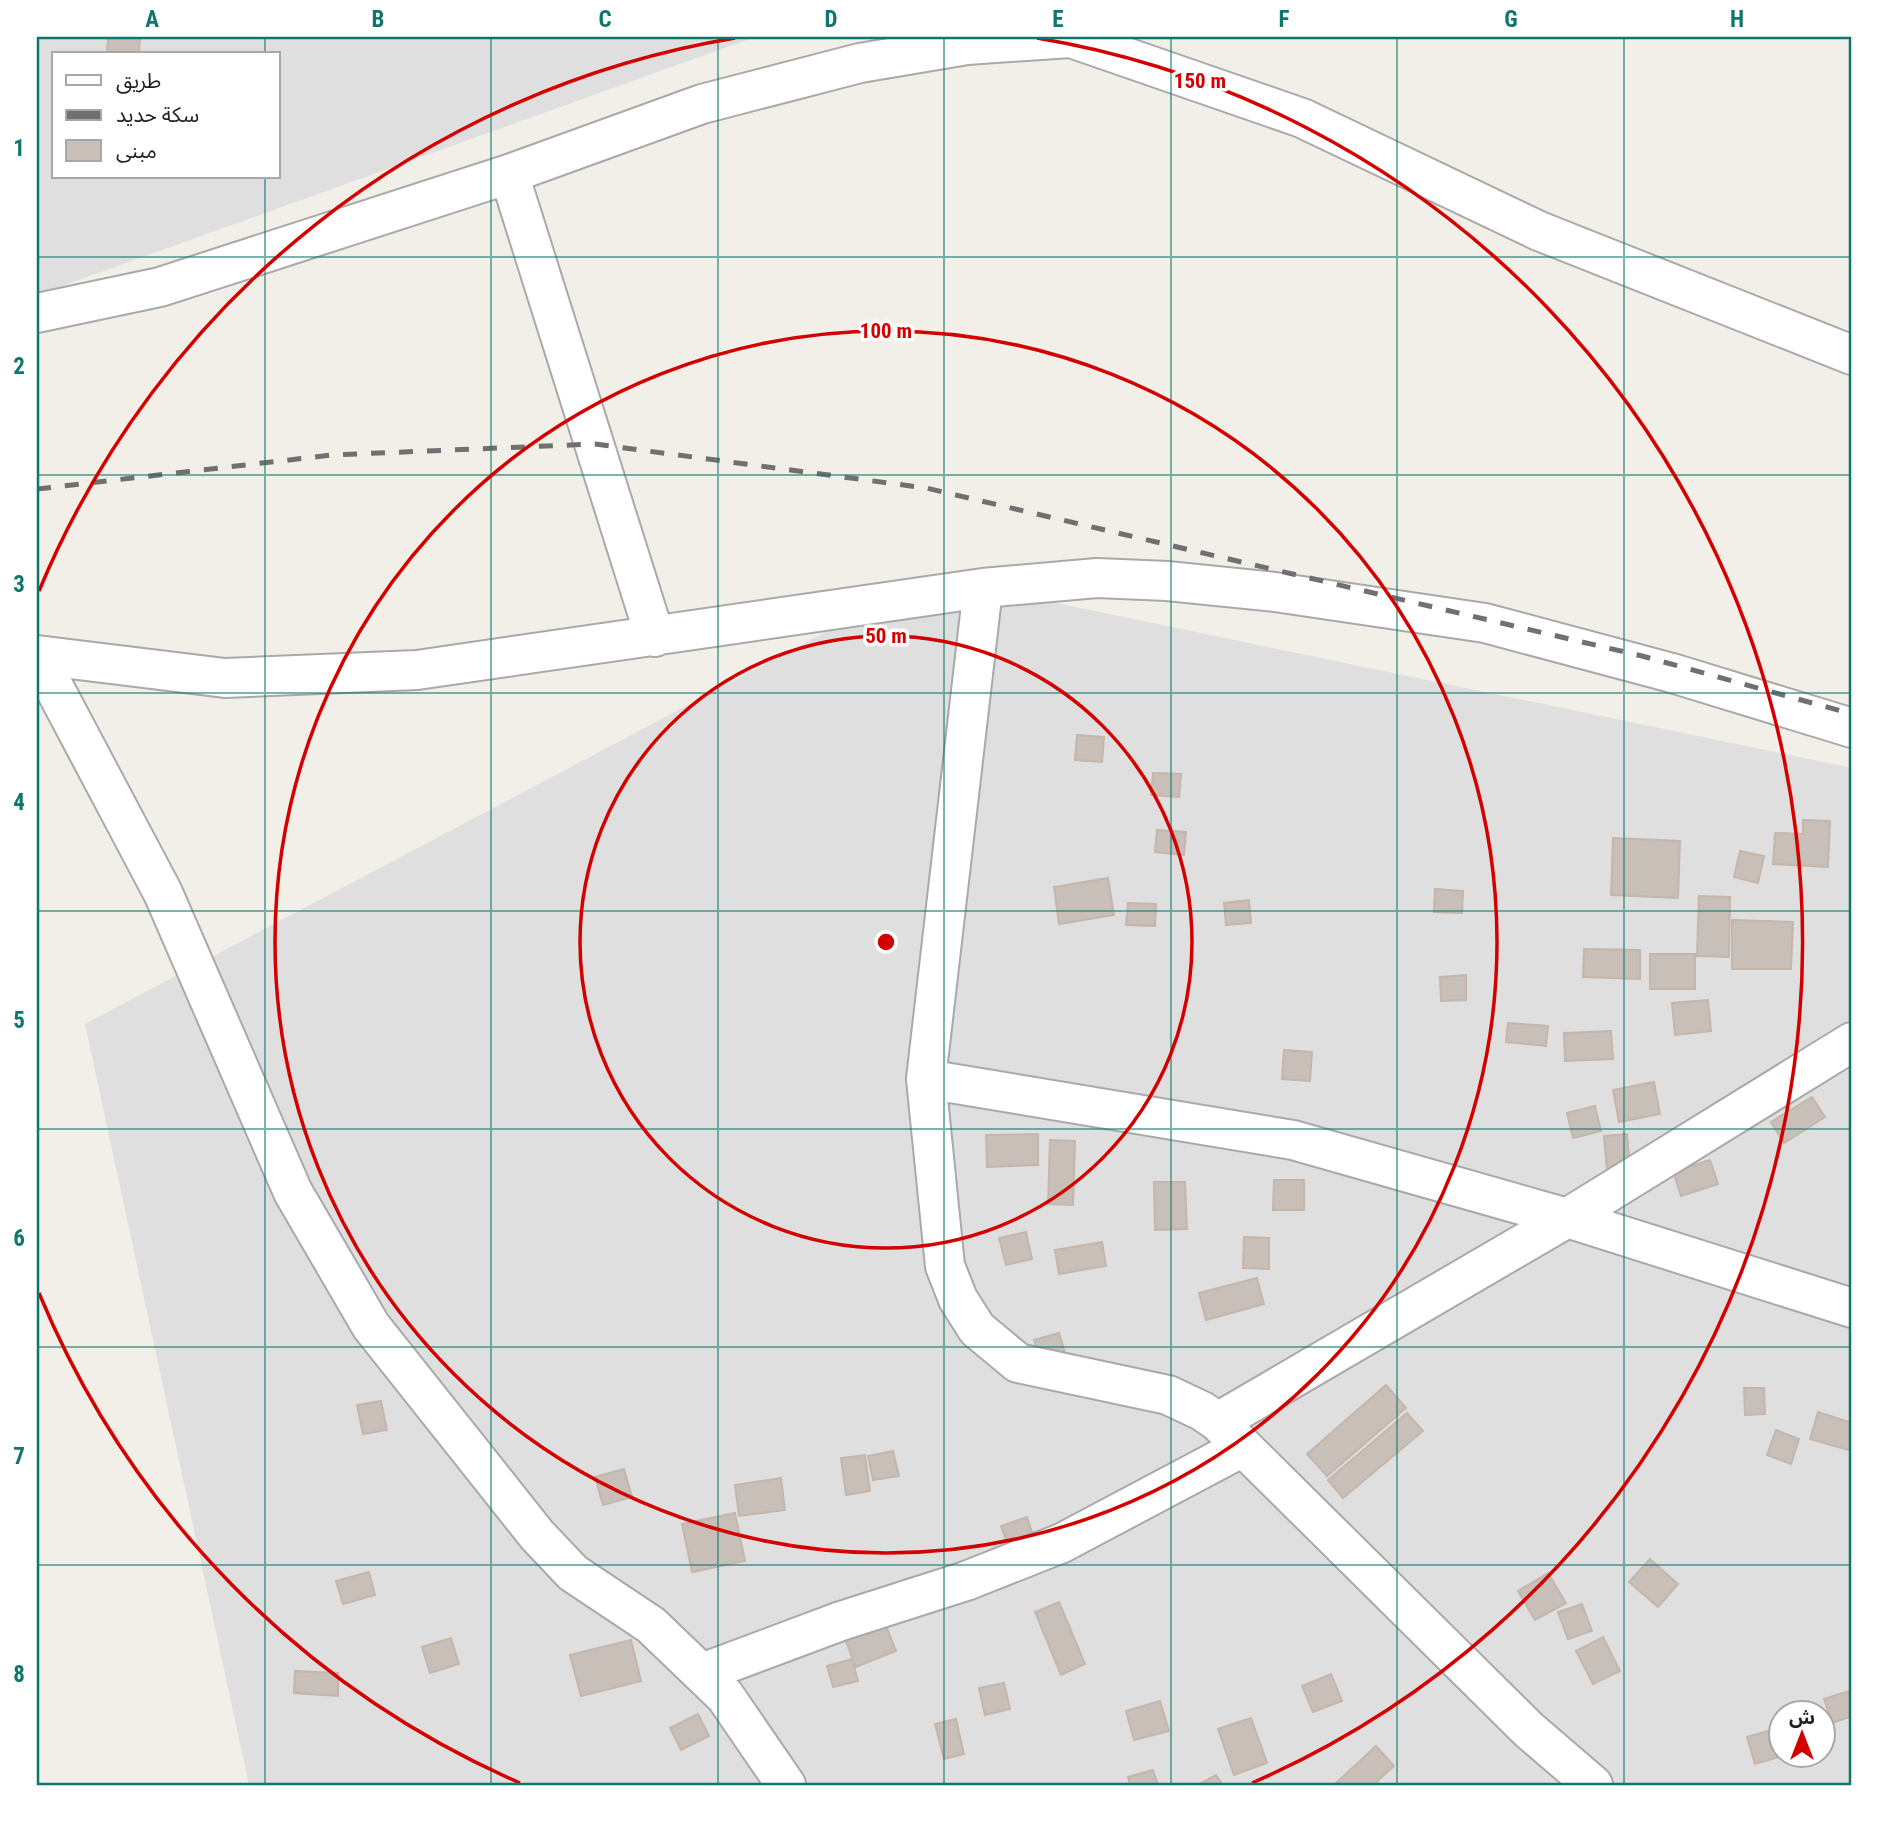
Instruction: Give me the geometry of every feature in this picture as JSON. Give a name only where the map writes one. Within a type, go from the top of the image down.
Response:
[{"type":"street","points":[[37,313],[160,287],[509,174],[702,104],[860,63],[967,45],[1069,37],[1302,118],[1538,231],[1852,355]]},
{"type":"street","points":[[509,174],[655,637]]},
{"type":"street","points":[[37,655],[225,678],[417,670],[983,588],[1097,578],[1167,581],[1275,592],[1471,621],[1618,658],[1852,728]]},
{"type":"street","points":[[983,588],[926,1079],[945,1266],[958,1299],[977,1329],[1018,1363],[1168,1395],[1202,1411],[1529,1730],[1593,1785]]},
{"type":"street","points":[[37,655],[163,893],[293,1192],[371,1326],[537,1535],[573,1573],[651,1625],[702,1672],[725,1696],[786,1785]]},
{"type":"street","points":[[702,1672],[1062,1543],[1567,1218],[1852,1042]]},
{"type":"street","points":[[926,1079],[1293,1140],[1567,1218],[1852,1308]]},
{"type":"shaded area","points":[[37,37],[755,37],[37,295]]},
{"type":"shaded area","points":[[930,577],[1852,768],[1852,1785],[249,1785],[85,1024]]},
{"type":"building","points":[[108,37],[140,37],[139,52],[107,52]]},
{"type":"building","points":[[1077,735],[1104,737],[1102,762],[1075,760]]},
{"type":"building","points":[[1153,773],[1181,774],[1179,797],[1151,795]]},
{"type":"building","points":[[1803,820],[1830,821],[1828,867],[1773,864],[1775,833],[1803,834]]},
{"type":"building","points":[[1157,830],[1186,832],[1184,855],[1155,852]]},
{"type":"building","points":[[1613,838],[1680,841],[1678,898],[1611,895]]},
{"type":"building","points":[[1740,851],[1764,856],[1758,883],[1734,877]]},
{"type":"building","points":[[1108,878],[1114,915],[1059,924],[1054,887]]},
{"type":"building","points":[[1435,889],[1463,891],[1462,913],[1434,912]]},
{"type":"building","points":[[1699,896],[1730,897],[1729,957],[1697,956]]},
{"type":"building","points":[[1249,900],[1251,923],[1226,925],[1224,903]]},
{"type":"building","points":[[1128,903],[1156,904],[1155,926],[1126,925]]},
{"type":"building","points":[[1732,920],[1793,922],[1791,969],[1732,969]]},
{"type":"building","points":[[1584,949],[1640,950],[1640,979],[1583,977]]},
{"type":"building","points":[[1650,954],[1695,954],[1695,989],[1650,989]]},
{"type":"building","points":[[1466,975],[1466,1000],[1441,1001],[1440,977]]},
{"type":"building","points":[[1708,1000],[1711,1031],[1675,1035],[1672,1003]]},
{"type":"building","points":[[1508,1023],[1548,1026],[1546,1046],[1506,1042]]},
{"type":"building","points":[[1611,1031],[1613,1059],[1565,1061],[1564,1033]]},
{"type":"building","points":[[1284,1050],[1312,1052],[1310,1081],[1282,1079]]},
{"type":"building","points":[[1654,1082],[1660,1114],[1619,1122],[1613,1090]]},
{"type":"building","points":[[1812,1097],[1825,1117],[1784,1143],[1771,1122]]},
{"type":"building","points":[[1595,1106],[1601,1131],[1573,1138],[1567,1113]]},
{"type":"building","points":[[1038,1134],[1038,1165],[987,1167],[986,1135]]},
{"type":"building","points":[[1627,1134],[1630,1169],[1607,1171],[1604,1136]]},
{"type":"building","points":[[1050,1140],[1075,1141],[1073,1205],[1048,1204]]},
{"type":"building","points":[[1710,1160],[1718,1184],[1681,1196],[1673,1172]]},
{"type":"building","points":[[1274,1180],[1304,1180],[1304,1210],[1273,1210]]},
{"type":"building","points":[[1154,1182],[1185,1182],[1187,1229],[1155,1230]]},
{"type":"building","points":[[1026,1232],[1032,1259],[1006,1265],[999,1238]]},
{"type":"building","points":[[1244,1237],[1269,1238],[1269,1269],[1243,1268]]},
{"type":"building","points":[[1102,1242],[1106,1266],[1059,1274],[1055,1250]]},
{"type":"building","points":[[1257,1278],[1264,1304],[1206,1320],[1199,1293]]},
{"type":"building","points":[[1059,1333],[1067,1359],[1042,1366],[1034,1340]]},
{"type":"building","points":[[1386,1385],[1406,1408],[1327,1476],[1307,1454]]},
{"type":"building","points":[[1744,1388],[1764,1388],[1765,1414],[1745,1415]]},
{"type":"building","points":[[381,1401],[387,1430],[363,1434],[357,1405]]},
{"type":"building","points":[[1818,1412],[1852,1423],[1852,1451],[1810,1439]]},
{"type":"building","points":[[1407,1413],[1423,1431],[1343,1498],[1328,1480]]},
{"type":"building","points":[[1776,1430],[1799,1439],[1791,1464],[1767,1455]]},
{"type":"building","points":[[893,1451],[899,1476],[873,1480],[868,1456]]},
{"type":"building","points":[[865,1455],[870,1491],[846,1495],[841,1458]]},
{"type":"building","points":[[624,1469],[632,1497],[603,1505],[595,1477]]},
{"type":"building","points":[[781,1478],[785,1510],[739,1516],[735,1485]]},
{"type":"building","points":[[735,1513],[745,1561],[692,1572],[682,1524]]},
{"type":"building","points":[[1027,1517],[1035,1541],[1009,1549],[1001,1526]]},
{"type":"building","points":[[1650,1559],[1678,1584],[1658,1607],[1629,1582]]},
{"type":"building","points":[[369,1572],[375,1595],[343,1604],[336,1581]]},
{"type":"building","points":[[1548,1573],[1566,1603],[1535,1620],[1518,1591]]},
{"type":"building","points":[[1059,1602],[1085,1664],[1061,1675],[1035,1612]]},
{"type":"building","points":[[1582,1604],[1592,1631],[1568,1639],[1558,1612]]},
{"type":"building","points":[[883,1618],[896,1651],[856,1667],[843,1634]]},
{"type":"building","points":[[1603,1637],[1620,1671],[1593,1684],[1576,1651]]},
{"type":"building","points":[[451,1638],[459,1664],[430,1673],[422,1647]]},
{"type":"building","points":[[631,1640],[641,1681],[581,1696],[570,1655]]},
{"type":"building","points":[[852,1659],[858,1681],[833,1687],[827,1666]]},
{"type":"building","points":[[295,1671],[338,1673],[338,1696],[294,1693]]},
{"type":"building","points":[[1331,1674],[1342,1701],[1313,1712],[1302,1686]]},
{"type":"building","points":[[1004,1683],[1010,1709],[985,1715],[979,1688]]},
{"type":"building","points":[[1852,1690],[1852,1716],[1836,1722],[1836,1700],[1824,1699]]},
{"type":"building","points":[[1160,1701],[1169,1731],[1134,1740],[1126,1711]]},
{"type":"building","points":[[698,1714],[709,1736],[681,1750],[670,1728]]},
{"type":"building","points":[[1251,1718],[1267,1763],[1234,1775],[1218,1729]]},
{"type":"building","points":[[956,1719],[964,1754],[944,1759],[935,1724]]},
{"type":"building","points":[[1766,1732],[1766,1761],[1755,1764],[1747,1737]]},
{"type":"building","points":[[1376,1746],[1394,1766],[1373,1785],[1334,1785]]},
{"type":"building","points":[[1153,1770],[1158,1785],[1130,1785],[1128,1777]]},
{"type":"building","points":[[1216,1775],[1223,1785],[1198,1785]]},
{"type":"railway","points":[[37,489],[332,455],[595,444],[926,488],[1642,656],[1852,714]]}]
